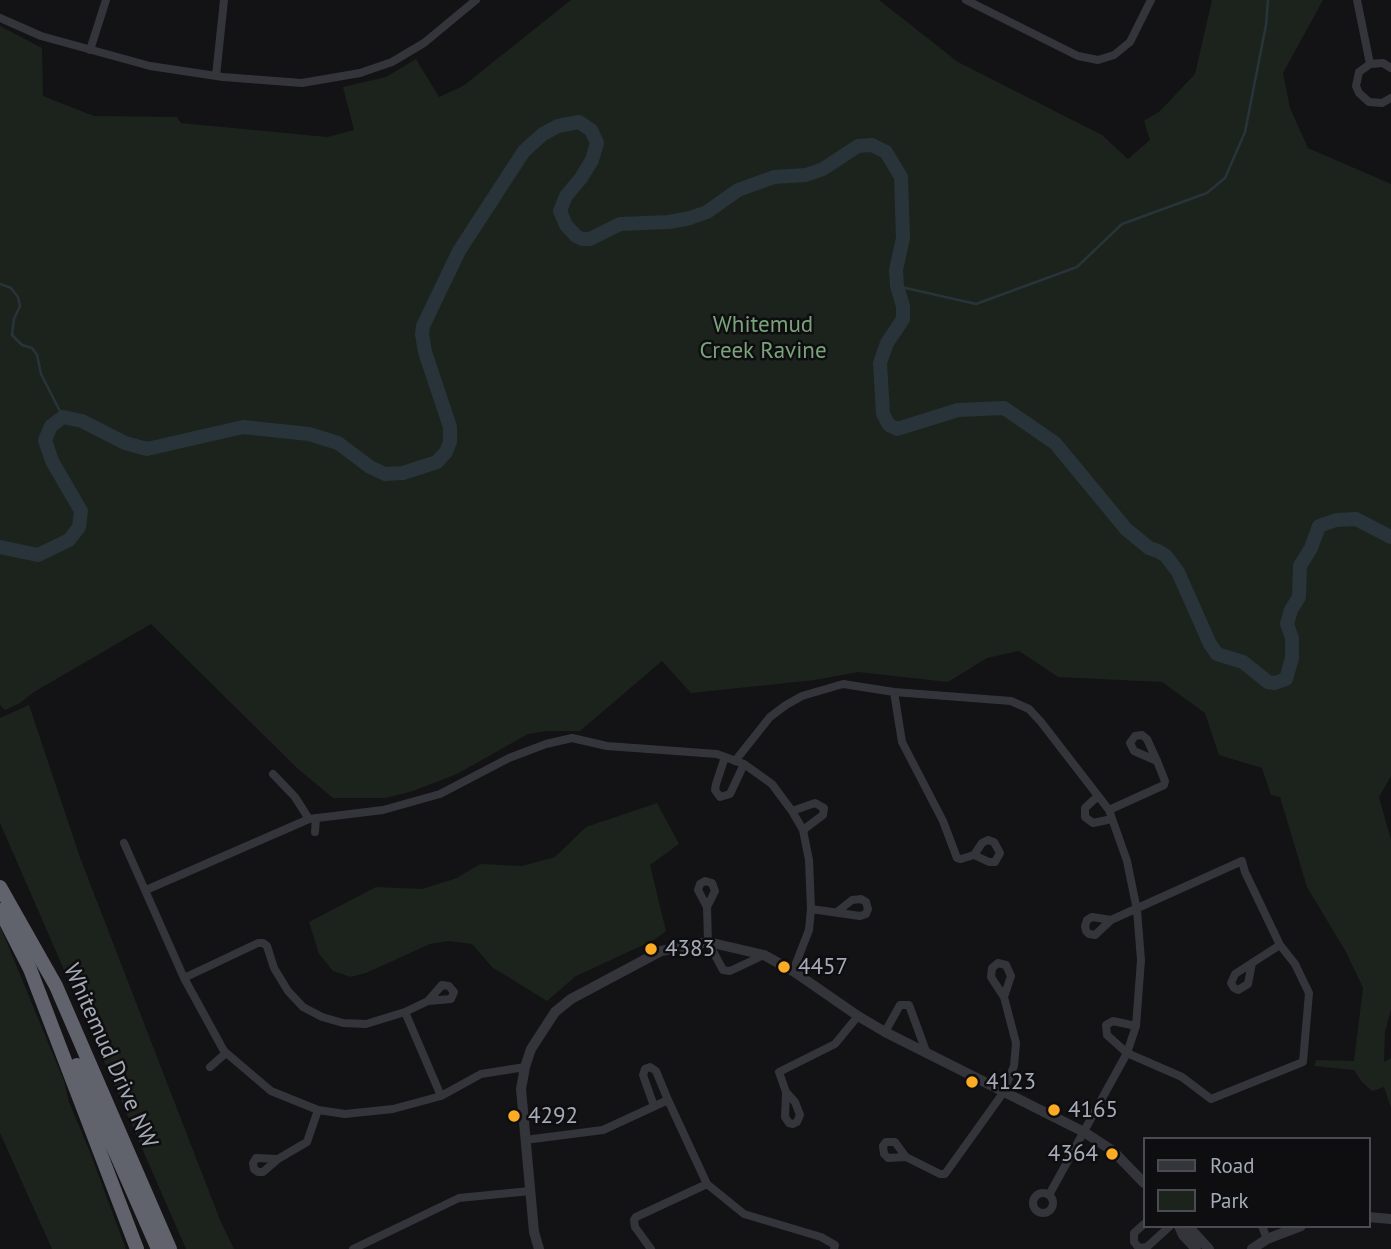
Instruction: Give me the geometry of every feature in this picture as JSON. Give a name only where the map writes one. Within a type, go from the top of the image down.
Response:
[{"type":"highway","name":"Whitemud Drive NW","points":[[0,887],[56,986],[170,1249]]},
{"type":"highway","name":"Whitemud Drive NW","points":[[0,910],[30,969],[136,1249]]},
{"type":"highway","points":[[30,969],[83,1078],[158,1249]]},
{"type":"highway","points":[[129,1154],[178,1249]]},
{"type":"street","points":[[90,50],[106,0]]},
{"type":"street","points":[[216,76],[224,0]]},
{"type":"street","points":[[0,18],[41,36],[150,66],[216,76],[302,83],[336,79],[370,71],[392,62],[424,43],[476,0]]},
{"type":"street","points":[[966,0],[1078,56],[1098,60],[1114,55],[1130,42],[1151,0]]},
{"type":"street","points":[[1357,0],[1370,64]]},
{"type":"street","points":[[1391,68],[1383,63],[1370,64],[1359,72],[1357,79],[1359,93],[1368,102],[1382,103],[1391,98]]},
{"type":"street","points":[[725,757],[715,790],[720,797],[730,794],[739,762],[770,717],[802,696],[843,684],[894,692],[1012,701],[1029,709],[1098,796],[1110,815],[1127,861],[1137,910],[1141,960],[1136,1026],[1127,1053],[1049,1195]]},
{"type":"street","points":[[894,692],[902,742],[943,821],[957,858],[974,855]]},
{"type":"street","points":[[146,890],[313,818],[383,810],[440,794],[509,758],[546,744],[572,738],[607,746],[674,750],[725,757],[739,762],[772,785],[803,830],[809,860],[811,909],[809,930],[793,971]]},
{"type":"street","points":[[1098,796],[1085,808],[1085,817],[1093,823],[1164,785],[1157,761]]},
{"type":"street","points":[[273,774],[313,818],[315,832]]},
{"type":"street","points":[[792,811],[815,803],[824,808],[823,816],[803,830]]},
{"type":"street","points":[[124,844],[184,978],[226,1053],[271,1091],[318,1110],[345,1114],[393,1109],[441,1096],[481,1074],[525,1067]]},
{"type":"street","points":[[1111,919],[1137,910],[1242,861],[1280,945],[1295,964],[1309,993],[1303,1062],[1211,1099],[1182,1077],[1127,1053],[1107,1035],[1106,1025],[1113,1021],[1136,1026]]},
{"type":"street","points":[[707,907],[708,942],[721,968],[727,972],[764,955]]},
{"type":"street","points":[[811,909],[838,912]]},
{"type":"street","points":[[539,1249],[534,1232],[521,1089],[531,1049],[543,1027],[555,1012],[571,999],[661,951],[708,942],[764,955],[885,1032],[1084,1132],[1113,1151],[1142,1181]]},
{"type":"street","points":[[184,978],[263,943],[267,946],[274,968],[288,991],[303,1007],[322,1017],[343,1023],[366,1024],[405,1012],[428,1001]]},
{"type":"street","points":[[1252,963],[1280,945]]},
{"type":"street","points":[[906,1157],[940,1174],[946,1174],[1003,1093],[1014,1066],[1016,1043],[1004,997]]},
{"type":"street","points":[[885,1032],[900,1005],[909,1005],[927,1054]]},
{"type":"street","points":[[405,1012],[441,1096]]},
{"type":"street","points":[[786,1092],[779,1072],[835,1044],[858,1016]]},
{"type":"street","points":[[210,1066],[226,1053]]},
{"type":"street","points":[[654,1106],[643,1076],[645,1069],[650,1068],[656,1071],[706,1184],[744,1214],[821,1237],[835,1245],[834,1249]]},
{"type":"street","points":[[525,1140],[603,1130],[668,1100]]},
{"type":"street","points":[[278,1159],[307,1142],[318,1110]]},
{"type":"street","points":[[651,1249],[635,1227],[636,1217],[706,1184]]},
{"type":"street","points":[[353,1249],[459,1198],[530,1191]]},
{"type":"street","points":[[1370,1217],[1391,1219]]},
{"type":"street","points":[[1142,1226],[1134,1233],[1134,1242],[1139,1248],[1147,1247],[1168,1228]]},
{"type":"street","points":[[1180,1228],[1183,1236],[1196,1249]]},
{"type":"street","points":[[1190,1228],[1209,1249]]},
{"type":"street","points":[[1263,1228],[1267,1239]]},
{"type":"street","points":[[1252,1249],[1281,1229]]},
{"type":"green space","name":"Whitemud Creek Ravine","points":[[571,0],[879,0],[958,62],[1102,135],[1128,159],[1150,140],[1144,121],[1160,111],[1195,74],[1212,0],[1323,0],[1283,73],[1290,108],[1308,148],[1391,184],[1391,776],[1379,797],[1391,840],[1391,1009],[1385,1032],[1384,1062],[1391,1058],[1391,1108],[1384,1087],[1372,1091],[1354,1070],[1314,1066],[1316,1060],[1354,1061],[1363,988],[1346,952],[1307,887],[1280,797],[1271,795],[1262,768],[1219,755],[1205,713],[1162,682],[1058,677],[1019,651],[987,658],[948,682],[858,672],[815,680],[691,693],[662,661],[580,731],[528,734],[457,774],[413,791],[385,798],[333,798],[296,767],[151,624],[34,692],[20,703],[5,710],[0,705],[0,26],[42,48],[43,96],[94,116],[177,117],[181,123],[327,137],[354,130],[343,87],[386,77],[416,59],[439,97],[463,86]]},
{"type":"green space","points":[[29,705],[81,860],[220,1220],[234,1249],[186,1249],[0,823],[0,718]]},
{"type":"green space","points":[[657,803],[679,844],[650,865],[666,931],[654,940],[576,976],[547,1001],[492,967],[472,944],[449,941],[430,944],[351,977],[333,971],[319,954],[309,922],[376,887],[422,889],[457,878],[480,864],[522,866],[555,857],[586,827]]},
{"type":"green space","points":[[0,926],[64,1081],[69,1102],[126,1249],[52,1249],[0,1133]]},
{"type":"waterway","points":[[897,286],[976,304],[1077,267],[1122,224],[1207,193],[1225,178],[1245,132],[1266,25],[1268,0]]},
{"type":"waterway","points":[[0,547],[38,555],[69,540],[79,527],[81,511],[52,461],[45,440],[51,426],[63,417],[82,421],[125,443],[147,449],[243,427],[309,434],[338,443],[370,467],[385,474],[403,473],[437,462],[450,442],[450,427],[425,352],[423,326],[459,251],[524,151],[543,134],[558,126],[579,122],[591,130],[597,143],[592,160],[566,196],[560,211],[566,225],[582,239],[590,239],[620,224],[669,222],[690,218],[707,212],[738,190],[774,177],[806,175],[823,169],[858,146],[872,145],[886,152],[901,177],[903,238],[896,270],[903,319],[887,343],[880,363],[883,414],[889,425],[897,429],[958,410],[1004,408],[1055,443],[1126,529],[1149,548],[1166,556],[1178,572],[1217,654],[1243,662],[1268,682],[1275,683],[1286,679],[1292,658],[1292,638],[1287,624],[1299,597],[1300,566],[1311,548],[1319,526],[1336,520],[1356,519],[1391,537]]},
{"type":"waterway","points":[[0,284],[11,288],[18,297],[20,306],[14,319],[12,335],[22,345],[32,348],[37,355],[41,374],[63,417]]},
{"type":"place","name":"4383","points":[[651,949]]},
{"type":"place","name":"4457","points":[[784,967]]},
{"type":"place","name":"4123","points":[[972,1082]]},
{"type":"place","name":"4165","points":[[1054,1110]]},
{"type":"place","name":"4292","points":[[514,1116]]},
{"type":"place","name":"4364","points":[[1112,1154]]}]
